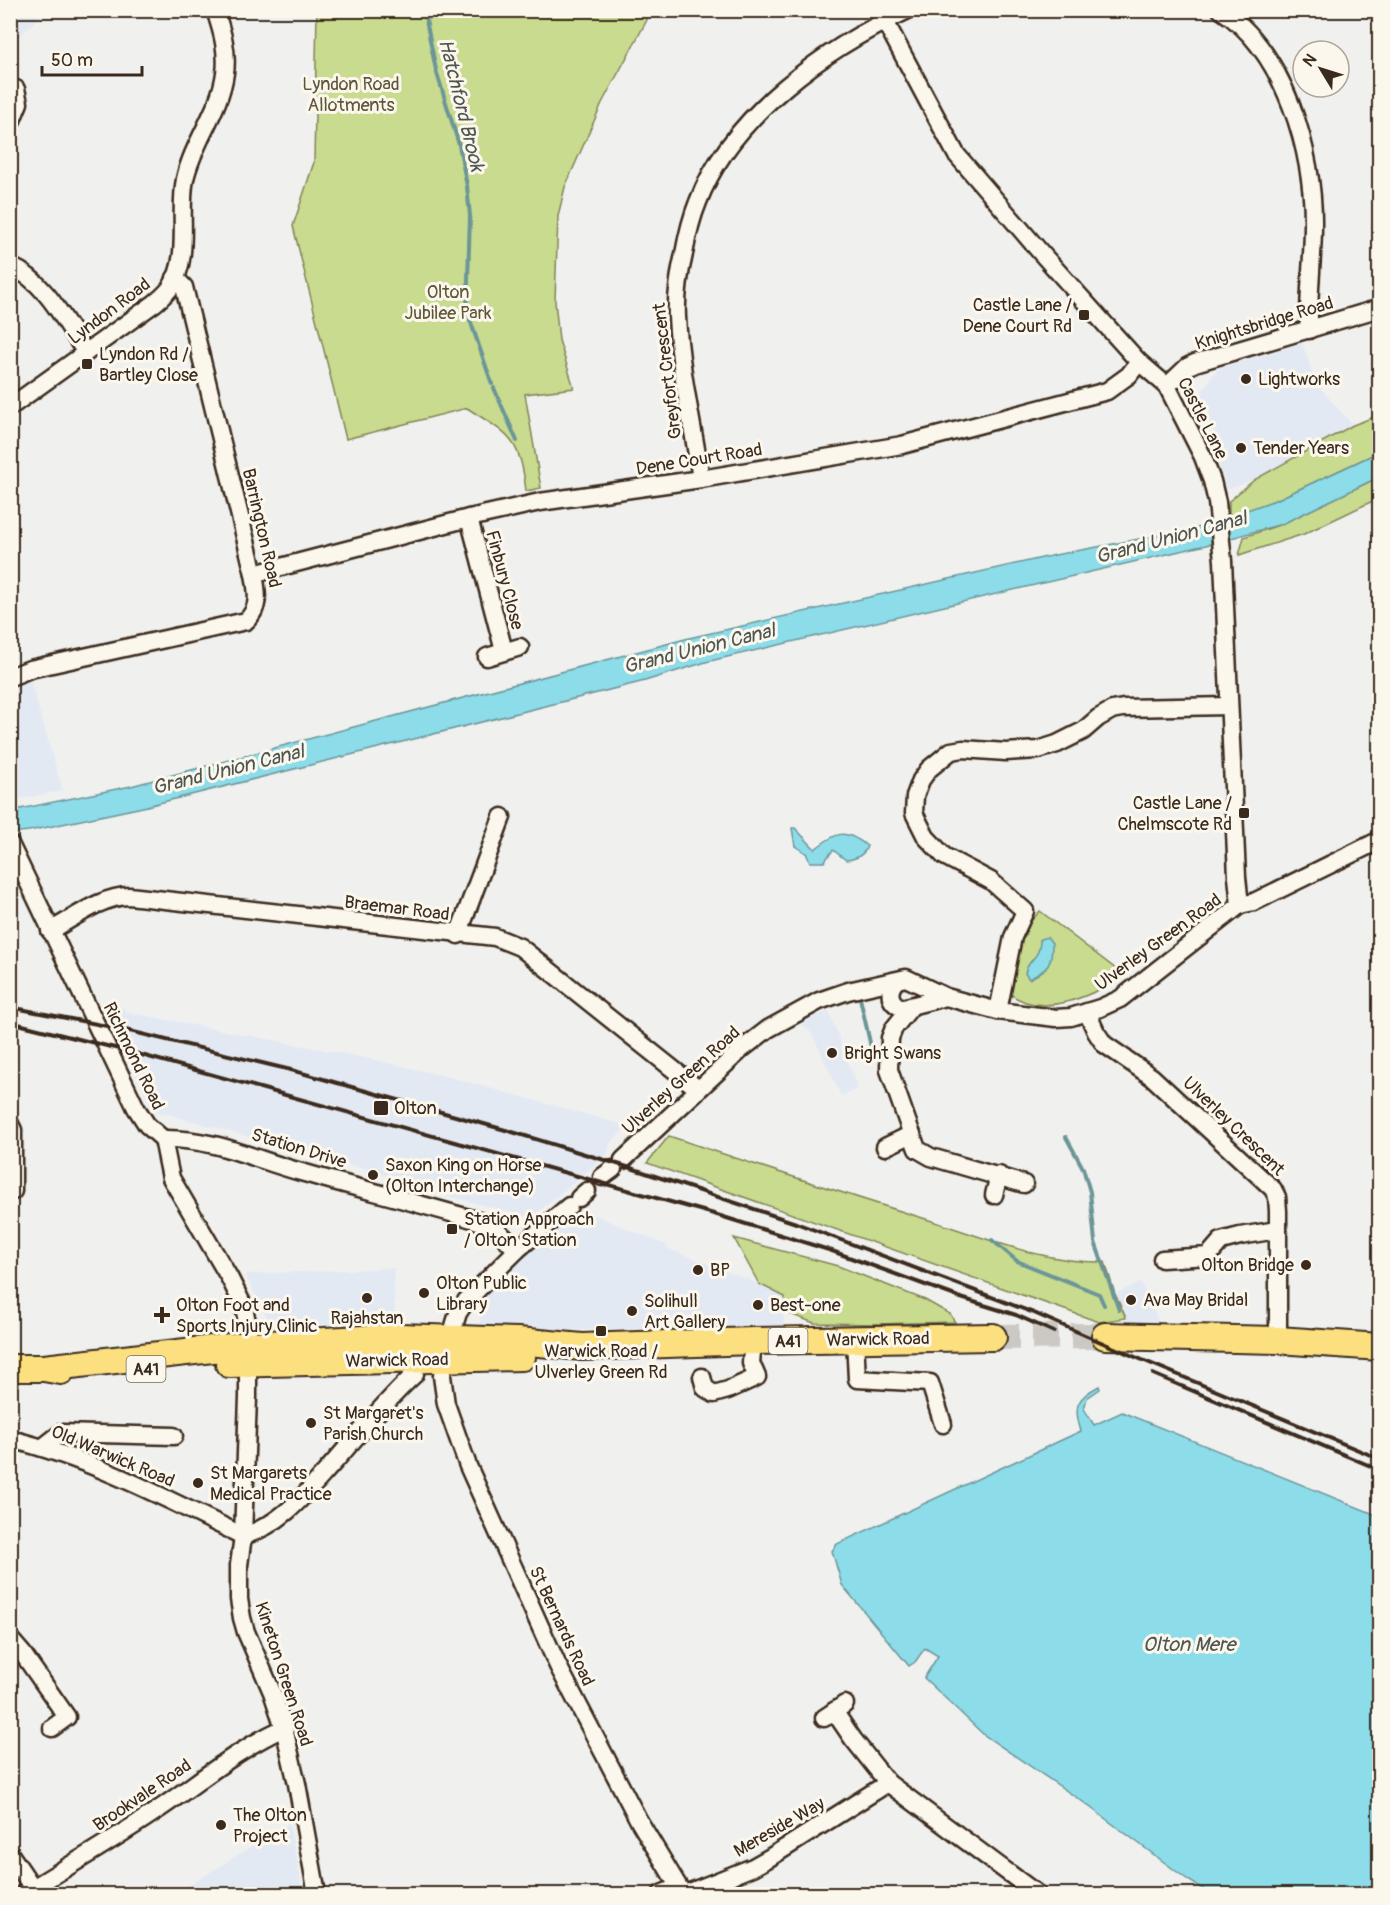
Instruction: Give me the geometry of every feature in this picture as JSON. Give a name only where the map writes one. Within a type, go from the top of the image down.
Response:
[{"type":"highway","points":[[1105,1336],[1278,1340],[1380,1347]]},
{"type":"highway","name":"Warwick Road","points":[[10,1368],[45,1368],[248,1354],[447,1349],[521,1357],[582,1347],[753,1341],[993,1337]]},
{"type":"street","name":"Lyndon Road","points":[[10,407],[155,303],[168,292],[176,278],[180,264],[182,204],[186,179],[192,159],[222,93],[226,71],[225,41],[216,10]]},
{"type":"street","name":"Greyfort Crescent","points":[[701,479],[677,317],[678,280],[687,236],[698,201],[712,174],[732,144],[770,99],[882,16],[908,10]]},
{"type":"street","points":[[1221,10],[1231,17],[1260,48],[1283,83],[1309,167],[1314,224],[1308,302],[1309,330]]},
{"type":"street","name":"Castle Lane","points":[[882,16],[957,154],[1042,254],[1139,362],[1167,386],[1203,457],[1217,502],[1221,549],[1240,905]]},
{"type":"street","points":[[10,125],[19,103],[16,89]]},
{"type":"street","points":[[10,266],[25,272],[39,285],[86,353]]},
{"type":"street","name":"Barrington Road","points":[[10,677],[41,667],[246,621],[256,608],[258,599],[254,574],[184,287],[176,278]]},
{"type":"street","name":"Knightsbridge Road","points":[[1167,386],[1187,367],[1195,363],[1380,308]]},
{"type":"street","name":"Dene Court Road","points":[[254,574],[469,518],[540,502],[701,479],[902,445],[1107,391],[1129,375],[1139,362]]},
{"type":"street","name":"Finbury Close","points":[[469,518],[504,651]]},
{"type":"street","name":"Finbury Close","points":[[487,657],[520,647]]},
{"type":"street","points":[[998,1011],[1012,937],[1025,911],[990,881],[944,856],[926,837],[914,813],[915,796],[928,769],[951,752],[963,749],[1028,752],[1057,744],[1083,731],[1105,714],[1123,708],[1228,706]]},
{"type":"street","points":[[458,934],[502,817]]},
{"type":"street","name":"Ulverley Green Road","points":[[915,982],[946,997],[998,1011],[1056,1018],[1087,1012],[1120,999],[1240,905],[1254,902],[1380,840]]},
{"type":"street","name":"Richmond Road","points":[[10,844],[136,1108],[147,1125],[163,1139]]},
{"type":"street","name":"Braemar Road","points":[[50,931],[117,896],[129,896],[495,937],[520,947],[698,1089]]},
{"type":"street","points":[[894,1028],[891,989],[896,981],[906,978],[915,982],[920,996],[894,1028],[890,1038],[888,1070],[918,1149],[931,1157],[1024,1184]]},
{"type":"street","name":"Ulverley Green Road","points":[[613,1169],[742,1049],[768,1029],[819,1001],[848,991],[896,981]]},
{"type":"street","points":[[864,988],[902,1008],[914,1006]]},
{"type":"street","name":"Ulverley Green Road","points":[[914,1006],[946,997]]},
{"type":"street","name":"Ulverley Crescent","points":[[1087,1012],[1095,1032],[1104,1044],[1152,1077],[1273,1189],[1278,1204],[1278,1340]]},
{"type":"street","points":[[10,1124],[13,1130],[13,1191]]},
{"type":"street","points":[[885,1147],[912,1134]]},
{"type":"street","name":"Station Drive","points":[[163,1139],[187,1138],[210,1142],[299,1172],[482,1222],[497,1230],[517,1250]]},
{"type":"street","points":[[163,1139],[171,1178],[244,1307],[248,1354]]},
{"type":"street","points":[[994,1196],[999,1176]]},
{"type":"street","points":[[447,1349],[454,1319],[466,1301],[517,1250],[578,1198]]},
{"type":"street","points":[[1162,1259],[1208,1256],[1221,1241],[1277,1230]]},
{"type":"street","points":[[855,1339],[857,1380],[930,1383],[944,1424]]},
{"type":"street","points":[[702,1377],[705,1388],[714,1394],[757,1377],[751,1363],[753,1341]]},
{"type":"street","name":"St Bernards Road","points":[[447,1349],[442,1377],[446,1404],[468,1466],[558,1666],[639,1821],[681,1891]]},
{"type":"street","name":"Kineton Green Road","points":[[248,1354],[243,1536],[239,1565],[242,1618],[284,1728],[297,1784],[317,1894]]},
{"type":"street","points":[[243,1536],[264,1528],[294,1506],[393,1393],[415,1374]]},
{"type":"street","points":[[43,1447],[61,1433],[174,1436]]},
{"type":"street","name":"Old Warwick Road","points":[[10,1439],[43,1447],[111,1472],[243,1536]]},
{"type":"street","points":[[10,1639],[67,1717],[52,1728]]},
{"type":"street","points":[[834,1711],[888,1783],[1037,1894]]},
{"type":"street","name":"Brookvale Road","points":[[28,1891],[156,1812],[234,1756],[266,1736],[284,1728]]},
{"type":"street","name":"Mereside Way","points":[[662,1894],[671,1890],[681,1891],[769,1858],[888,1783]]},
{"type":"street","points":[[10,1854],[28,1891]]},
{"type":"shaded area","points":[[11,10],[46,10],[46,11],[11,44]]},
{"type":"shaded area","points":[[1302,343],[1316,383],[1353,425],[1254,480],[1227,490],[1219,465],[1225,462],[1212,433],[1215,431],[1201,427],[1202,392],[1212,375],[1220,368]]},
{"type":"shaded area","points":[[30,679],[63,791],[18,799],[11,797],[11,687]]},
{"type":"shaded area","points":[[122,1007],[127,1012],[366,1058],[450,1077],[628,1126],[611,1142],[607,1155],[531,1218],[400,1183],[400,1180],[369,1170],[152,1110],[115,1023],[117,1011]]},
{"type":"shaded area","name":"Bright Swans","points":[[829,1011],[858,1089],[841,1096],[812,1034],[800,1022]]},
{"type":"shaded area","points":[[580,1209],[785,1297],[783,1327],[481,1331],[478,1302],[505,1274]]},
{"type":"shaded area","points":[[394,1268],[395,1327],[273,1330],[245,1274]]},
{"type":"shaded area","points":[[1141,1282],[1160,1324],[1130,1326],[1115,1294]]},
{"type":"shaded area","points":[[289,1823],[303,1890],[284,1894],[175,1894]]},
{"type":"green space","name":"Olton Jubilee Park","points":[[317,11],[644,11],[647,20],[602,103],[565,187],[558,216],[555,301],[559,340],[574,388],[525,394],[541,488],[526,491],[520,460],[511,440],[494,425],[467,408],[346,439],[293,226],[314,162]]},
{"type":"green space","points":[[1379,415],[1379,452],[1278,499],[1229,518],[1229,501],[1254,480],[1353,425]]},
{"type":"green space","points":[[1379,477],[1379,498],[1304,534],[1239,555],[1244,537],[1282,524]]},
{"type":"green space","points":[[1040,911],[1125,976],[1082,997],[1051,1005],[1021,1000],[1008,992],[1023,930]]},
{"type":"green space","points":[[669,1136],[1016,1248],[1061,1259],[1105,1262],[1115,1294],[1126,1318],[1099,1322],[647,1163]]},
{"type":"green space","points":[[734,1238],[838,1266],[925,1300],[950,1314],[955,1322],[814,1323],[785,1312],[785,1297],[759,1284]]},
{"type":"water","name":"Grand Union Canal","points":[[1379,452],[1379,477],[1282,524],[1206,545],[706,662],[645,681],[143,807],[11,833],[10,811],[131,786],[689,638],[1055,555],[1197,528],[1278,499]]},
{"type":"water","points":[[792,828],[795,828],[815,849],[841,834],[853,836],[867,846],[862,855],[853,859],[846,860],[833,850],[824,862],[810,862],[806,853],[795,846]]},
{"type":"water","points":[[1047,937],[1052,943],[1048,966],[1029,979],[1025,973],[1027,968],[1038,951],[1040,939]]},
{"type":"water","name":"Olton Mere","points":[[1099,1386],[1100,1389],[1087,1398],[1084,1409],[1094,1425],[1122,1412],[1379,1516],[1379,1894],[1211,1894],[1188,1880],[1083,1802],[984,1735],[924,1678],[938,1656],[925,1648],[915,1662],[909,1666],[842,1585],[832,1551],[837,1544],[1081,1431],[1077,1416],[1078,1404],[1085,1395]]},
{"type":"waterway","name":"Hatchford Brook","points":[[424,10],[436,70],[459,145],[467,186],[470,216],[467,311],[492,384]]},
{"type":"waterway","name":"Hatchford Brook","points":[[494,388],[517,441]]},
{"type":"waterway","name":"Hatchford Brook","points":[[860,998],[873,1056]]},
{"type":"waterway","name":"Hatchford Brook","points":[[1066,1137],[1083,1168],[1090,1192],[1095,1242],[1119,1310]]},
{"type":"waterway","points":[[992,1240],[1017,1261],[1099,1294],[1104,1305]]},
{"type":"tunnel","points":[[993,1337],[1105,1336]]},
{"type":"railway","points":[[10,1007],[117,1028],[291,1070],[509,1131],[634,1169],[796,1223],[1034,1313],[1380,1459]]},
{"type":"railway","points":[[10,1022],[127,1051],[714,1214],[832,1251],[961,1298],[1016,1315],[1054,1332]]},
{"type":"railway","points":[[1153,1374],[1380,1470]]},
{"type":"place","name":"Castle Lane / Dene Court Rd","points":[[1084,315]]},
{"type":"place","name":"Lyndon Rd / Bartley Close","points":[[87,364]]},
{"type":"place","name":"Lightworks","points":[[1246,379]]},
{"type":"place","name":"Tender Years","points":[[1241,448]]},
{"type":"place","name":"Castle Lane / Chelmscote Rd","points":[[1244,813]]},
{"type":"place","name":"Bright Swans","points":[[832,1053]]},
{"type":"place","name":"Olton","points":[[381,1108]]},
{"type":"place","name":"Saxon King on Horse (Olton Interchange)","points":[[373,1175]]},
{"type":"place","name":"Station Approach / Olton Station","points":[[452,1229]]},
{"type":"place","name":"Olton Bridge","points":[[1306,1265]]},
{"type":"place","name":"BP","points":[[698,1270]]},
{"type":"place","name":"Olton Public Library","points":[[424,1293]]},
{"type":"place","name":"Rajahstan","points":[[367,1298]]},
{"type":"place","name":"Ava May Bridal","points":[[1131,1300]]},
{"type":"place","name":"Best-one","points":[[758,1305]]},
{"type":"place","name":"Solihull Art Gallery","points":[[632,1311]]},
{"type":"place","name":"Olton Foot and Sports Injury Clinic","points":[[162,1315]]},
{"type":"place","name":"Warwick Road / Ulverley Green Rd","points":[[601,1331]]},
{"type":"place","name":"St Margaret's Parish Church","points":[[311,1423]]},
{"type":"place","name":"St Margarets Medical Practice","points":[[198,1483]]},
{"type":"place","name":"The Olton Project","points":[[221,1825]]},
{"type":"park label","name":"Lyndon Road Allotments","points":[[351,94]]}]
